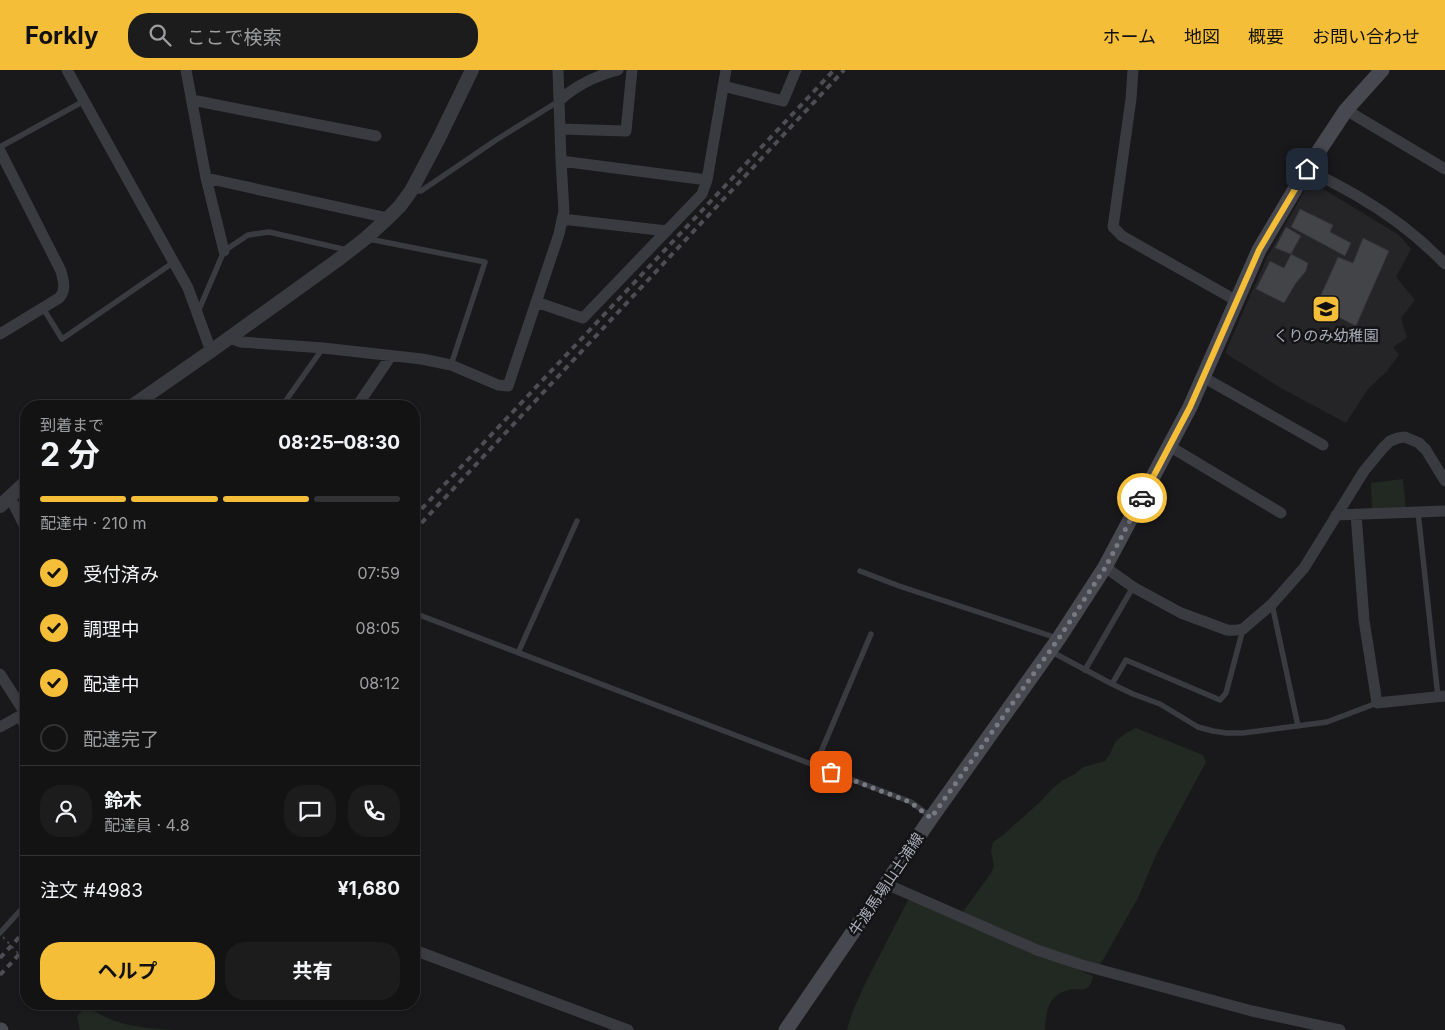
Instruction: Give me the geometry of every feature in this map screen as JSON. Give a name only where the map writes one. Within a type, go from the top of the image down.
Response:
[{"type":"main road","name":"牛渡馬場山土浦線","points":[[786,1030],[931,818],[1059,638],[1105,568],[1190,407],[1259,250],[1307,169],[1346,110],[1382,70]]},
{"type":"street","points":[[67,70],[188,288],[211,351]]},
{"type":"street","points":[[186,70],[206,178],[224,251]]},
{"type":"street","points":[[145,400],[350,251],[400,206],[411,191],[472,70]]},
{"type":"street","points":[[229,338],[241,342],[323,348],[422,359],[451,365],[498,385],[508,386],[559,234],[564,211],[558,70]]},
{"type":"street","points":[[559,101],[569,91],[584,82],[605,72],[618,70]]},
{"type":"street","points":[[560,129],[626,131],[632,70]]},
{"type":"street","points":[[536,302],[583,318],[702,194],[707,180],[726,70]]},
{"type":"street","points":[[723,86],[783,101],[796,70]]},
{"type":"street","points":[[1132,70],[1131,99],[1113,227],[1122,236],[1237,301]]},
{"type":"street","points":[[192,100],[376,136]]},
{"type":"street","points":[[1346,110],[1445,169]]},
{"type":"street","points":[[0,152],[61,271],[64,285],[62,294],[44,308],[0,334]]},
{"type":"street","points":[[561,162],[707,180]]},
{"type":"street","points":[[1307,169],[1359,197],[1397,223],[1415,236],[1445,264]]},
{"type":"street","points":[[206,178],[388,218]]},
{"type":"street","points":[[562,219],[667,231]]},
{"type":"street","points":[[362,400],[391,356]]},
{"type":"street","points":[[1203,377],[1323,445]]},
{"type":"street","points":[[1105,568],[1134,587],[1181,613],[1232,631],[1243,628],[1272,604],[1304,568],[1364,471],[1390,441],[1405,437],[1419,443],[1426,450],[1445,481]]},
{"type":"street","points":[[1169,446],[1281,513]]},
{"type":"street","points":[[20,488],[5,502],[20,521]]},
{"type":"street","points":[[1336,515],[1445,511]]},
{"type":"street","points":[[1356,514],[1364,620],[1377,703],[1441,696]]},
{"type":"street","points":[[0,674],[20,705]]},
{"type":"street","points":[[0,727],[20,716]]},
{"type":"street","points":[[886,884],[1037,950],[1082,965],[1252,1011],[1340,1030]]},
{"type":"street","points":[[420,952],[628,1030]]},
{"type":"lane","points":[[0,147],[84,101]]},
{"type":"lane","points":[[411,191],[421,190],[559,101]]},
{"type":"lane","points":[[198,314],[224,251],[248,235],[269,232],[350,251]]},
{"type":"lane","points":[[366,238],[485,262],[451,365]]},
{"type":"lane","points":[[44,308],[62,339],[174,262]]},
{"type":"lane","points":[[286,400],[323,348]]},
{"type":"lane","points":[[1418,512],[1441,696]]},
{"type":"lane","points":[[518,653],[577,521]]},
{"type":"lane","points":[[860,571],[899,586],[1059,638]]},
{"type":"lane","points":[[1084,670],[1134,587]]},
{"type":"lane","points":[[1272,604],[1298,726]]},
{"type":"lane","points":[[420,615],[910,802],[931,818]]},
{"type":"lane","points":[[1112,684],[1126,660],[1220,700],[1226,693],[1243,628]]},
{"type":"lane","points":[[815,766],[871,634]]},
{"type":"lane","points":[[1050,651],[1112,684],[1160,704],[1198,727],[1213,731],[1243,733],[1327,722],[1377,703]]},
{"type":"lane","points":[[17,717],[20,722]]},
{"type":"lane","points":[[1,935],[20,911]]},
{"type":"path","points":[[1,935],[20,956]]},
{"type":"path","points":[[95,1010],[98,1013]]},
{"type":"shaded area","name":"くりのみ幼稚園","points":[[1310,181],[1399,235],[1411,249],[1396,277],[1415,300],[1401,318],[1407,338],[1393,347],[1399,355],[1387,371],[1368,389],[1346,423],[1279,387],[1225,353],[1267,257]]},
{"type":"shaded area","points":[[1403,479],[1406,510],[1372,510],[1371,483]]},
{"type":"shaded area","points":[[1136,728],[1203,755],[1206,762],[1157,853],[1138,898],[1103,960],[1097,967],[1035,947],[962,913],[991,873],[994,866],[991,851],[993,842],[1063,780],[1075,774],[1083,767],[1105,761],[1115,742]]},
{"type":"shaded area","points":[[908,900],[1093,976],[1090,984],[1087,988],[1065,991],[1054,998],[1046,1015],[1045,1030],[847,1030],[863,988]]},
{"type":"shaded area","points":[[82,1010],[91,1010],[112,1020],[127,1024],[174,1030],[80,1030],[77,1017]]},
{"type":"building","points":[[1300,209],[1333,225],[1330,232],[1351,243],[1345,256],[1291,227]]},
{"type":"building","points":[[1286,227],[1301,236],[1291,254],[1275,248]]},
{"type":"building","points":[[1363,238],[1389,251],[1356,326],[1316,306],[1338,257],[1353,263]]},
{"type":"building","points":[[1291,254],[1308,263],[1306,271],[1284,303],[1256,289],[1270,261],[1284,268]]},
{"type":"railway","points":[[420,511],[834,70]]},
{"type":"railway","points":[[420,525],[844,70]]},
{"type":"railway","points":[[0,958],[20,936]]},
{"type":"railway","points":[[0,975],[20,953]]},
{"type":"way so far","points":[[831,772],[910,802],[931,818],[1059,638],[1105,568],[1142,498]]},
{"type":"place","name":"くりのみ幼稚園","points":[[1326,309]]},
{"type":"route","points":[[1142,498],[1190,407],[1259,250],[1307,169]]}]
